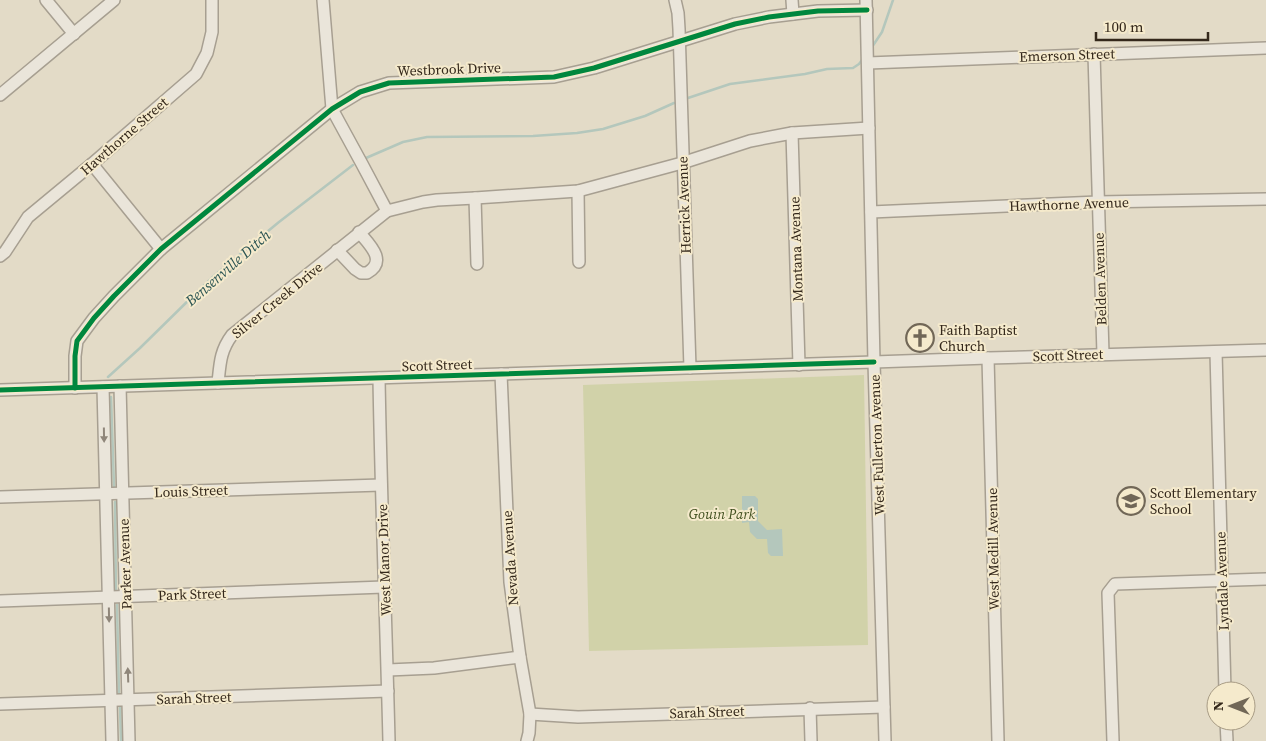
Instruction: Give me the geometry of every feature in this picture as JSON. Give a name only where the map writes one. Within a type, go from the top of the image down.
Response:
[{"type":"street","points":[[46,0],[74,34]]},
{"type":"street","points":[[0,94],[114,0]]},
{"type":"street","name":"Hawthorne Street","points":[[0,256],[5,252],[28,217],[196,74],[207,53],[212,32],[212,0]]},
{"type":"street","points":[[323,0],[332,108],[386,211]]},
{"type":"street","name":"Herrick Avenue","points":[[675,0],[678,14],[690,368]]},
{"type":"street","points":[[792,0],[793,14]]},
{"type":"street","name":"Westbrook Drive","points":[[75,388],[75,347],[94,318],[114,296],[160,249],[332,108],[360,92],[389,83],[554,77],[594,68],[735,24],[769,17],[866,5]]},
{"type":"street","name":"West Fullerton Avenue","points":[[866,5],[885,741]]},
{"type":"street","name":"Emerson Street","points":[[868,62],[1266,48]]},
{"type":"street","name":"Belden Avenue","points":[[1094,54],[1102,354]]},
{"type":"street","name":"Silver Creek Drive","points":[[218,383],[222,353],[225,344],[232,335],[386,211],[437,200],[578,191],[682,163],[750,141],[792,133],[869,128]]},
{"type":"street","name":"Montana Avenue","points":[[792,133],[799,365]]},
{"type":"street","points":[[92,164],[160,249]]},
{"type":"street","points":[[578,191],[579,262]]},
{"type":"street","points":[[475,198],[477,264]]},
{"type":"street","name":"Hawthorne Avenue","points":[[871,212],[1098,202],[1266,199]]},
{"type":"street","points":[[337,250],[357,271],[367,273],[372,270],[376,261],[376,254],[359,232]]},
{"type":"street","name":"Scott Street","points":[[0,390],[1266,350]]},
{"type":"street","name":"Lyndale Avenue","points":[[1216,352],[1225,681]]},
{"type":"street","name":"West Medill Avenue","points":[[988,358],[998,741]]},
{"type":"street","name":"Nevada Avenue","points":[[501,374],[510,582],[530,714],[527,741]]},
{"type":"street","name":"West Manor Drive","points":[[379,378],[389,741]]},
{"type":"street","name":"Parker Avenue","points":[[120,386],[129,741]]},
{"type":"street","name":"Parker Avenue","points":[[103,387],[112,741]]},
{"type":"street","name":"Louis Street","points":[[0,497],[381,485]]},
{"type":"street","points":[[1113,741],[1108,593],[1115,584],[1266,579]]},
{"type":"street","name":"Park Street","points":[[0,601],[384,587]]},
{"type":"street","points":[[388,670],[434,668],[520,657]]},
{"type":"street","name":"Sarah Street","points":[[0,704],[388,691]]},
{"type":"street","name":"Sarah Street","points":[[530,714],[578,717],[884,707]]},
{"type":"street","points":[[810,708],[811,741]]},
{"type":"green space","name":"Gouin Park","points":[[864,375],[868,645],[589,651],[583,385]]},
{"type":"shaded area","points":[[742,496],[755,496],[758,499],[758,521],[767,530],[782,529],[783,556],[771,556],[768,553],[767,539],[757,539],[750,532],[749,522],[742,523]]},
{"type":"waterway","points":[[872,47],[882,32],[893,0]]},
{"type":"waterway","points":[[688,98],[730,84],[805,74],[827,69],[853,68],[862,60]]},
{"type":"waterway","name":"Bensenville Ditch","points":[[366,158],[403,142],[427,137],[533,136],[603,129],[645,116],[674,103]]},
{"type":"waterway","name":"Bensenville Ditch","points":[[108,377],[215,275],[279,222],[353,165]]},
{"type":"waterway","name":"Bensenville Ditch","points":[[111,397],[114,486]]},
{"type":"waterway","name":"Bensenville Ditch","points":[[115,502],[116,592]]},
{"type":"waterway","name":"Bensenville Ditch","points":[[117,605],[119,694]]},
{"type":"waterway","name":"Bensenville Ditch","points":[[120,708],[121,741]]},
{"type":"cycle path","points":[[75,388],[77,341],[114,296],[161,249],[332,109],[360,92],[389,83],[554,77],[594,68],[735,24],[769,17],[818,11],[867,10]]},
{"type":"cycle path","points":[[0,390],[874,362]]},
{"type":"place","name":"Faith Baptist Church","points":[[920,338]]},
{"type":"place","name":"Scott Elementary School","points":[[1131,501]]}]
